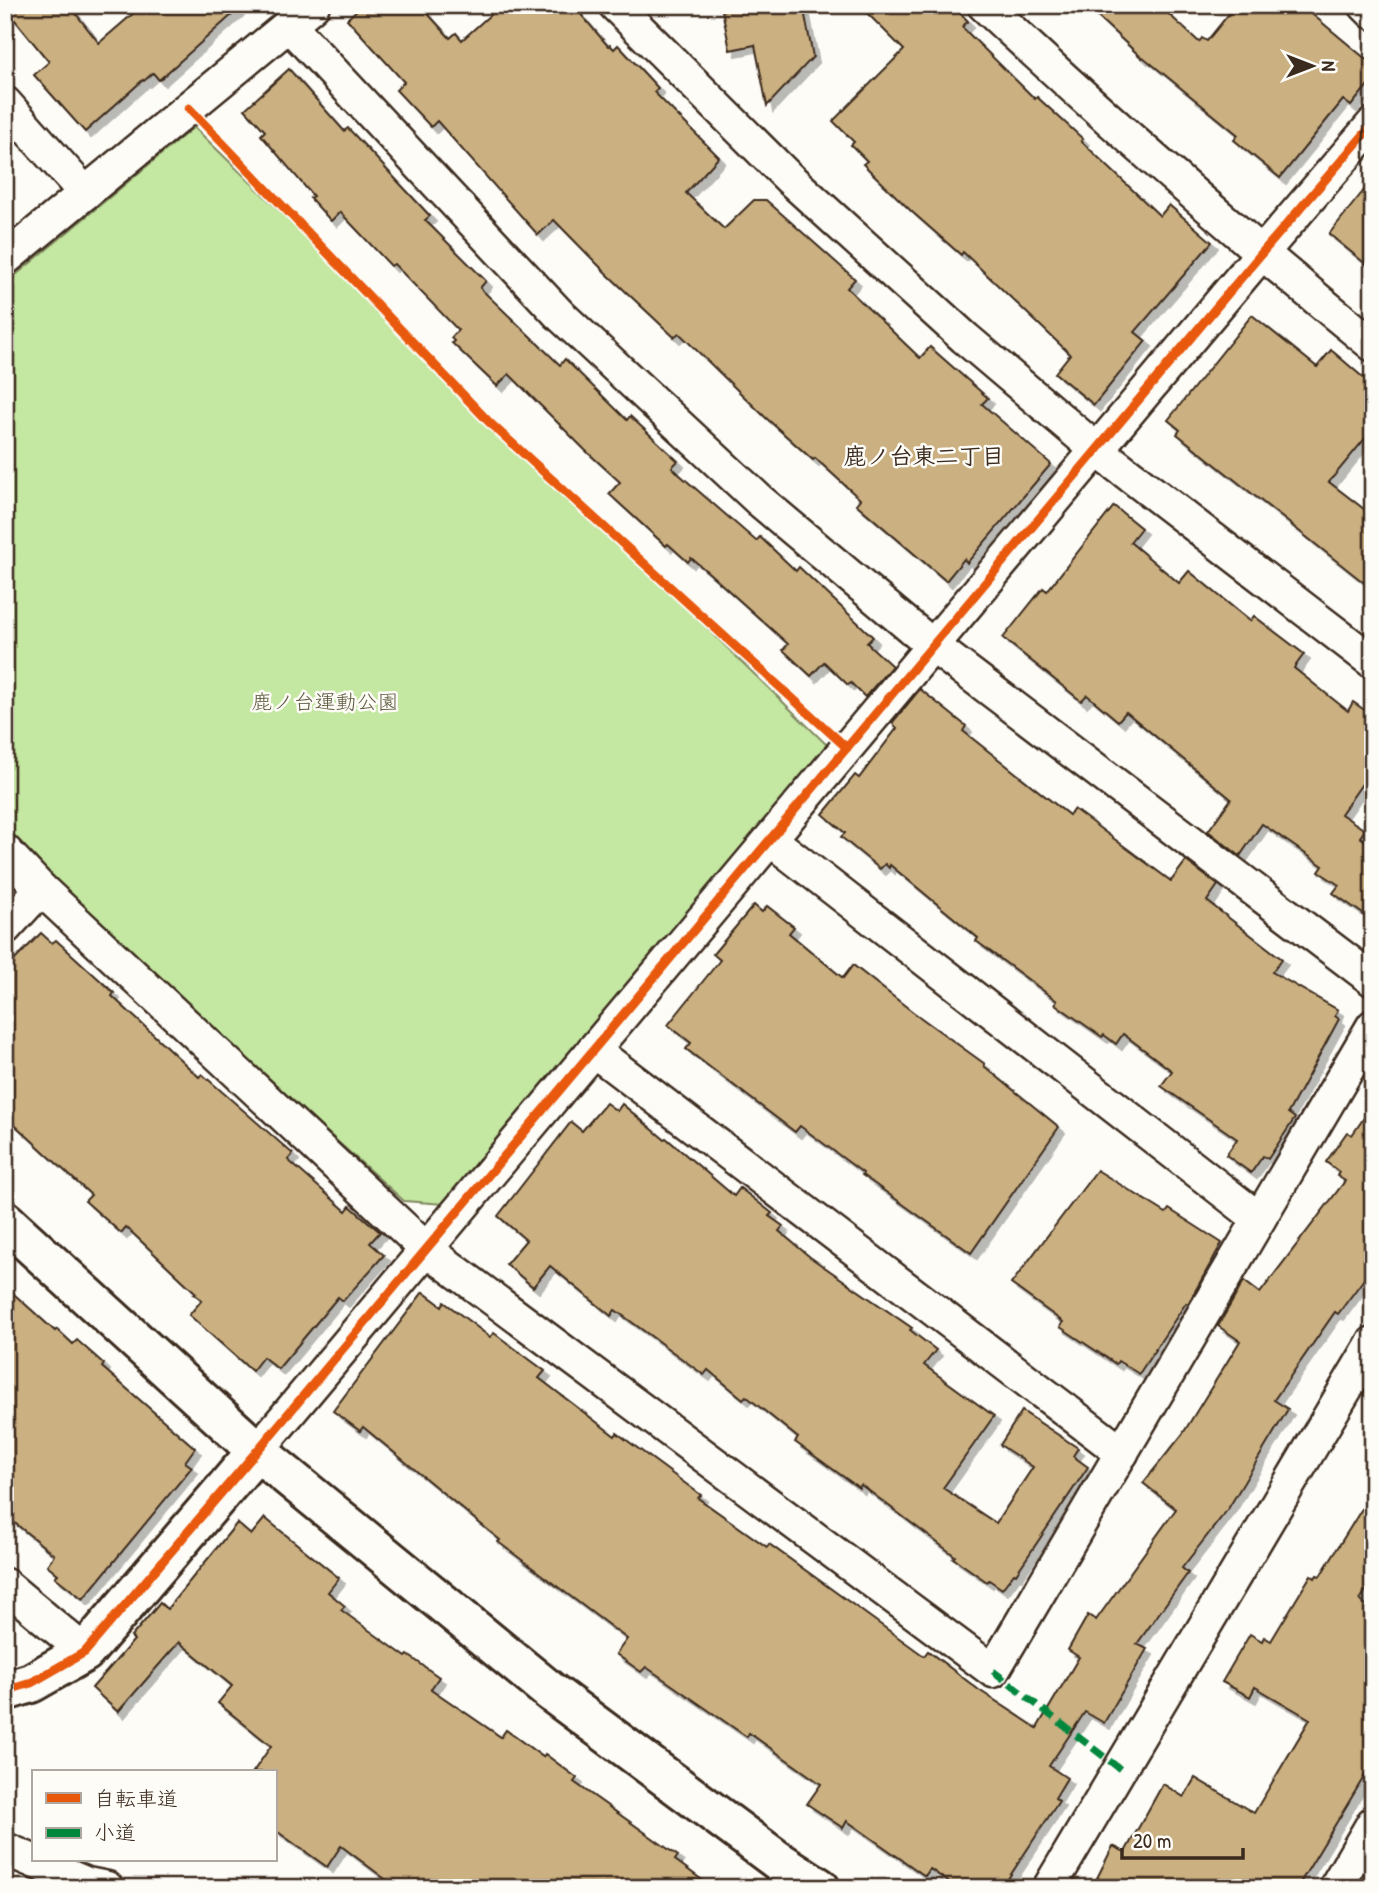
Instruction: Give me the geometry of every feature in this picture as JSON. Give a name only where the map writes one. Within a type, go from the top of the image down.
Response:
[{"type":"street","points":[[615,5],[789,178],[965,338],[1097,450],[1373,662]]},
{"type":"street","points":[[984,5],[1103,116],[1261,254],[1373,345]]},
{"type":"street","points":[[1364,5],[1373,13]]},
{"type":"street","points":[[5,259],[301,15],[559,314],[759,500],[933,646],[1373,980]]},
{"type":"street","points":[[5,103],[85,194]]},
{"type":"street","points":[[5,1691],[31,1683],[85,1652],[1373,124]]},
{"type":"street","points":[[771,840],[1259,1219]]},
{"type":"street","points":[[5,851],[41,888],[426,1249],[993,1671],[1373,1026]]},
{"type":"street","points":[[5,928],[41,888]]},
{"type":"street","points":[[593,1051],[1122,1453]]},
{"type":"street","points":[[5,1221],[257,1451],[551,1692],[778,1860],[820,1888]]},
{"type":"street","points":[[1049,1888],[1361,1389],[1373,1343]]},
{"type":"street","points":[[5,1586],[85,1652]]},
{"type":"street","points":[[1335,1888],[1373,1822]]},
{"type":"street","points":[[5,1849],[32,1861]]},
{"type":"street","points":[[35,1862],[87,1884],[107,1888]]},
{"type":"green space","name":"鹿ノ台運動公園","points":[[194,127],[829,747],[444,1204],[404,1201],[53,887],[5,836],[5,284]]},
{"type":"building","points":[[5,5],[69,5],[99,43],[143,5],[243,5],[159,80],[153,73],[143,80],[85,132],[34,75],[49,62]]},
{"type":"building","points":[[362,5],[420,5],[450,38],[456,33],[462,40],[501,5],[573,5],[608,46],[614,49],[618,45],[658,88],[654,92],[719,157],[686,193],[724,229],[754,200],[766,200],[855,279],[847,288],[920,358],[930,347],[988,398],[982,404],[1051,464],[967,563],[964,559],[946,581],[856,504],[860,499],[765,417],[679,333],[674,337],[554,220],[538,235],[437,121],[431,127],[396,90],[404,82],[347,19]]},
{"type":"building","points":[[746,5],[803,5],[813,57],[767,106],[755,45],[730,50],[722,10]]},
{"type":"building","points":[[859,5],[952,5],[968,21],[962,27],[1035,99],[1037,97],[1083,139],[1081,141],[1160,216],[1169,205],[1212,242],[1135,332],[1146,341],[1094,405],[1055,373],[1070,354],[963,252],[961,255],[863,164],[867,161],[851,145],[854,142],[833,121],[904,50]]},
{"type":"building","points":[[1085,5],[1159,5],[1199,42],[1202,38],[1207,41],[1236,5],[1301,5],[1373,65],[1373,79],[1351,106],[1343,100],[1280,178],[1234,140],[1238,135],[1142,58]]},
{"type":"building","points":[[289,69],[344,131],[348,128],[430,216],[425,220],[486,281],[480,288],[560,365],[565,359],[627,420],[630,416],[678,461],[672,467],[680,475],[756,541],[760,537],[796,571],[799,567],[873,637],[867,643],[892,666],[865,697],[824,662],[811,676],[783,650],[788,644],[709,573],[691,558],[688,562],[668,544],[666,546],[609,494],[620,482],[509,374],[497,386],[452,343],[454,341],[451,338],[458,330],[394,264],[391,266],[340,212],[331,221],[261,135],[265,131],[245,109]]},
{"type":"building","points":[[1373,179],[1373,270],[1329,234]]},
{"type":"building","points":[[1252,315],[1317,367],[1331,350],[1373,386],[1373,429],[1329,482],[1373,516],[1373,590],[1177,434],[1180,430],[1168,420]]},
{"type":"building","points":[[1114,506],[1141,528],[1130,542],[1179,583],[1189,571],[1250,621],[1254,616],[1304,654],[1294,668],[1348,711],[1353,702],[1373,716],[1373,768],[1341,814],[1365,830],[1360,837],[1369,843],[1373,837],[1373,921],[1333,893],[1339,885],[1319,872],[1323,866],[1262,824],[1240,856],[1208,831],[1231,799],[1126,712],[1118,721],[1087,695],[1081,701],[1003,638],[1043,588],[1047,591]]},
{"type":"building","points":[[920,689],[966,726],[963,731],[1069,815],[1074,809],[1171,881],[1186,861],[1218,885],[1207,901],[1282,959],[1272,972],[1338,1010],[1335,1016],[1339,1019],[1288,1113],[1295,1118],[1268,1159],[1263,1156],[1251,1173],[1226,1155],[1237,1139],[1161,1086],[1172,1071],[1123,1034],[1116,1044],[1055,1004],[1057,1001],[976,941],[978,938],[890,865],[889,868],[885,864],[880,869],[841,837],[845,833],[823,814],[855,775],[859,778],[897,728],[892,723]]},
{"type":"building","points":[[754,905],[762,912],[767,906],[794,927],[789,933],[843,978],[853,965],[985,1064],[984,1066],[1059,1127],[971,1253],[862,1175],[863,1173],[800,1126],[795,1132],[686,1049],[691,1043],[668,1025],[720,960],[713,954]]},
{"type":"building","points":[[41,933],[52,943],[56,940],[199,1077],[202,1074],[293,1154],[288,1160],[346,1211],[350,1206],[380,1232],[370,1243],[384,1255],[343,1301],[338,1297],[278,1369],[263,1357],[252,1371],[189,1315],[202,1300],[194,1294],[196,1293],[126,1227],[121,1233],[85,1201],[91,1195],[5,1116],[5,970]]},
{"type":"building","points":[[606,1103],[617,1111],[622,1104],[734,1196],[740,1188],[772,1213],[769,1216],[783,1226],[779,1231],[810,1257],[912,1328],[910,1330],[936,1350],[924,1365],[994,1416],[943,1488],[996,1523],[1033,1467],[1000,1445],[1022,1411],[1078,1448],[1073,1456],[1088,1467],[1016,1574],[1014,1573],[1002,1589],[989,1580],[987,1582],[953,1558],[955,1556],[861,1485],[859,1488],[795,1442],[798,1438],[746,1396],[743,1399],[708,1370],[704,1375],[615,1310],[611,1316],[550,1266],[533,1287],[506,1264],[526,1240],[498,1216],[571,1122],[582,1131]]},
{"type":"building","points":[[1373,1105],[1373,1267],[1338,1314],[1335,1312],[1274,1400],[1288,1409],[1228,1509],[1182,1568],[1188,1573],[1137,1644],[1147,1649],[1104,1723],[1085,1712],[1049,1766],[1067,1778],[1055,1798],[1059,1801],[1002,1888],[957,1888],[930,1869],[925,1876],[847,1821],[843,1828],[807,1804],[821,1784],[749,1733],[747,1737],[646,1667],[641,1672],[616,1654],[627,1639],[498,1542],[500,1540],[363,1427],[360,1431],[333,1411],[423,1292],[442,1306],[444,1302],[490,1337],[494,1333],[545,1371],[539,1378],[615,1436],[617,1433],[701,1495],[698,1498],[767,1547],[769,1544],[924,1656],[928,1651],[979,1690],[1037,1728],[1079,1657],[1068,1650],[1088,1615],[1096,1620],[1176,1509],[1143,1483],[1182,1435],[1240,1341],[1218,1326],[1244,1281],[1260,1293],[1345,1181],[1337,1176],[1339,1172],[1326,1162],[1347,1132],[1352,1135]]},
{"type":"building","points":[[1097,1170],[1166,1213],[1169,1209],[1222,1243],[1188,1304],[1186,1303],[1139,1374],[1118,1361],[1116,1364],[1060,1327],[1063,1322],[1011,1284]]},
{"type":"building","points":[[5,1286],[55,1331],[57,1329],[73,1344],[77,1340],[104,1364],[102,1367],[195,1448],[185,1462],[192,1467],[83,1599],[55,1577],[58,1574],[47,1565],[54,1555],[5,1515]]},
{"type":"building","points":[[1373,1491],[1373,1579],[1360,1600],[1373,1611],[1373,1762],[1297,1888],[1117,1888],[1097,1878],[1113,1846],[1125,1852],[1163,1784],[1184,1797],[1195,1778],[1254,1813],[1310,1719],[1255,1687],[1250,1697],[1222,1682],[1250,1634],[1262,1641],[1264,1637],[1271,1641],[1311,1575],[1315,1578],[1320,1576]]},
{"type":"building","points":[[265,1518],[339,1578],[328,1592],[345,1606],[341,1610],[406,1657],[408,1655],[439,1677],[431,1689],[501,1737],[506,1730],[543,1757],[545,1754],[577,1778],[574,1782],[678,1856],[675,1860],[713,1888],[397,1888],[341,1846],[327,1867],[276,1831],[276,1770],[254,1770],[271,1746],[218,1703],[232,1686],[179,1642],[118,1712],[92,1688],[134,1640],[131,1637],[160,1603],[167,1609],[237,1523],[251,1535]]},
{"type":"marked path","points":[[993,1671],[1120,1769]]},
{"type":"cycle path","points":[[189,108],[490,423],[847,748]]},
{"type":"cycle path","points":[[5,1691],[31,1683],[85,1652],[1373,124]]},
{"type":"district","name":"鹿ノ台東二丁目","points":[[924,456]]}]
